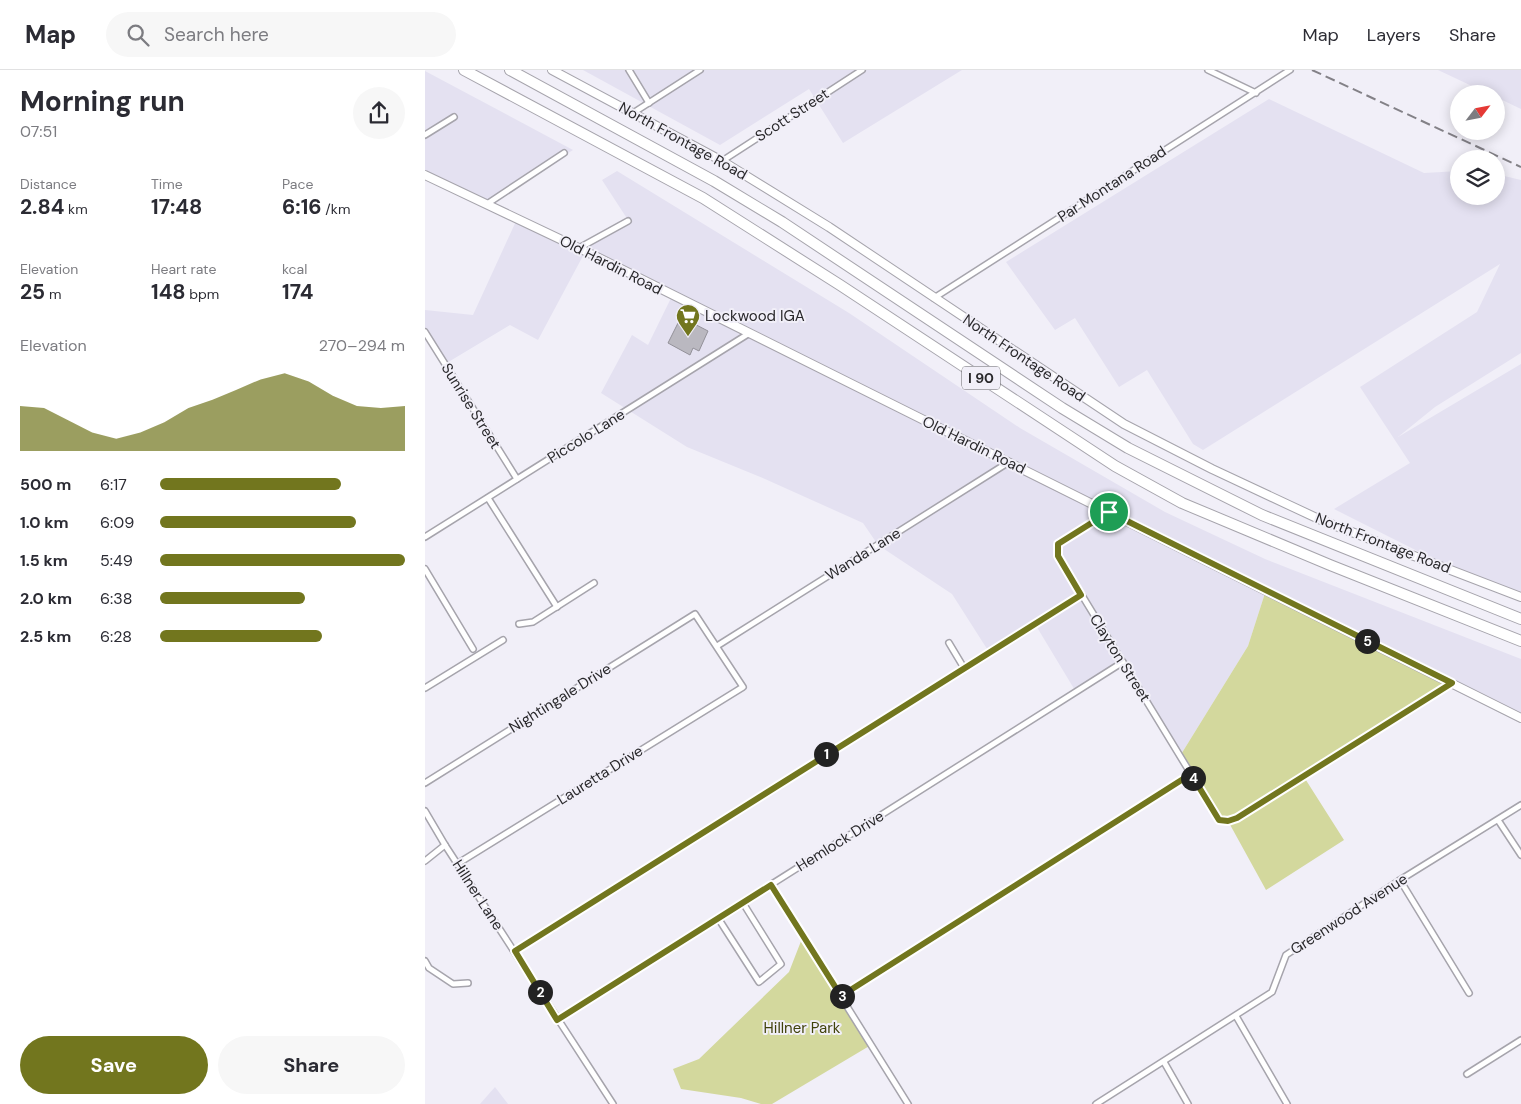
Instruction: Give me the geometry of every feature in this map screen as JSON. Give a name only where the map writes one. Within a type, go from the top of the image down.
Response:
[{"type":"highway","name":"I 90","points":[[464,70],[703,198],[840,284],[1107,461],[1173,498],[1329,566],[1521,641]]},
{"type":"highway","name":"I 90","points":[[510,70],[713,181],[782,222],[1061,408],[1128,448],[1261,516],[1521,619]]},
{"type":"main road","name":"North Frontage Road","points":[[552,70],[722,161],[829,227],[1125,424],[1212,469],[1323,521],[1521,597]]},
{"type":"main road","name":"Old Hardin Road","points":[[425,175],[579,248],[748,334],[1521,718]]},
{"type":"street","points":[[629,70],[649,103]]},
{"type":"street","points":[[633,113],[700,70]]},
{"type":"street","name":"Scott Street","points":[[722,161],[862,70]]},
{"type":"street","points":[[1208,70],[1256,92]]},
{"type":"street","name":"Par Montana Road","points":[[934,298],[1290,70]]},
{"type":"street","points":[[425,135],[455,116]]},
{"type":"street","points":[[487,204],[564,152]]},
{"type":"street","points":[[579,248],[628,221]]},
{"type":"street","name":"Sunrise Street","points":[[425,332],[517,479]]},
{"type":"street","name":"Piccolo Lane","points":[[425,537],[748,334]]},
{"type":"street","name":"Wanda Lane","points":[[717,646],[1009,462]]},
{"type":"street","points":[[488,498],[557,607]]},
{"type":"street","name":"Clayton Street","points":[[1109,512],[1058,544],[1058,556],[1219,820],[1228,821],[1237,818],[1452,683]]},
{"type":"street","points":[[425,569],[473,649]]},
{"type":"street","points":[[519,624],[533,622],[594,583]]},
{"type":"street","points":[[515,951],[1081,595]]},
{"type":"street","name":"Nightingale Drive","points":[[425,783],[695,614],[717,646]]},
{"type":"street","points":[[425,688],[503,640]]},
{"type":"street","points":[[949,642],[964,668]]},
{"type":"street","name":"Lauretta Drive","points":[[457,864],[743,687],[717,646]]},
{"type":"street","name":"Hemlock Drive","points":[[557,1020],[1123,662]]},
{"type":"street","points":[[841,996],[1191,774]]},
{"type":"street","name":"Greenwood Avenue","points":[[1096,1104],[1272,992],[1286,955],[1400,880],[1521,805]]},
{"type":"street","name":"Hillner Lane","points":[[425,811],[557,1020],[613,1104]]},
{"type":"street","points":[[1498,820],[1521,855]]},
{"type":"street","points":[[425,861],[445,845]]},
{"type":"street","points":[[1400,880],[1469,993]]},
{"type":"street","points":[[771,885],[908,1104]]},
{"type":"street","points":[[718,918],[759,982],[781,964],[743,903]]},
{"type":"street","points":[[425,961],[429,968],[453,984],[468,982]]},
{"type":"street","points":[[1236,1016],[1287,1104]]},
{"type":"street","points":[[1467,1074],[1521,1040]]},
{"type":"street","points":[[1164,1062],[1188,1104]]},
{"type":"shaded area","points":[[583,70],[962,70],[843,143],[809,89],[720,145]]},
{"type":"shaded area","points":[[1438,70],[1521,70],[1521,109],[1505,101],[1505,85],[1470,85]]},
{"type":"shaded area","points":[[425,71],[573,150],[487,204],[425,175]]},
{"type":"shaded area","points":[[1269,99],[1424,173],[1450,172],[1450,205],[1505,205],[1505,176],[1521,180],[1521,353],[1435,407],[1398,437],[1521,364],[1521,597],[1465,575],[1334,509],[1410,463],[1360,387],[1477,312],[1500,264],[1203,450],[1193,444],[1147,370],[1119,387],[1075,318],[1055,330],[1006,262]]},
{"type":"shaded area","points":[[617,171],[849,313],[1020,428],[1165,512],[1265,559],[1521,659],[1521,718],[1266,590],[1248,646],[1180,756],[1123,662],[1076,692],[1035,624],[989,652],[952,594],[878,545],[863,523],[765,479],[687,447],[601,393],[632,335],[648,345],[672,296],[585,252],[538,340],[510,325],[445,364],[425,332],[425,310],[473,315],[517,219],[579,248],[628,220],[602,180]]},
{"type":"shaded area","points":[[495,1087],[508,1104],[480,1104]]},
{"type":"green space","points":[[1266,590],[1452,683],[1304,777],[1344,840],[1266,890],[1228,821],[1219,820],[1180,756],[1248,646]]},
{"type":"green space","name":"Hillner Park","points":[[803,936],[871,1045],[772,1104],[761,1104],[741,1098],[681,1089],[673,1069],[699,1059],[789,972]]},
{"type":"building","name":"Lockwood IGA","points":[[681,317],[708,331],[699,351],[693,348],[690,355],[668,343]]},
{"type":"railway","points":[[1312,70],[1521,167]]},
{"type":"place","name":"Lockwood IGA","points":[[688,337]]},
{"type":"route","points":[[1109,512],[1452,683],[1237,818],[1228,821],[1219,820],[1191,774],[841,996],[771,885],[557,1020],[515,951],[1081,595],[1058,556],[1058,544],[1109,512]]}]
